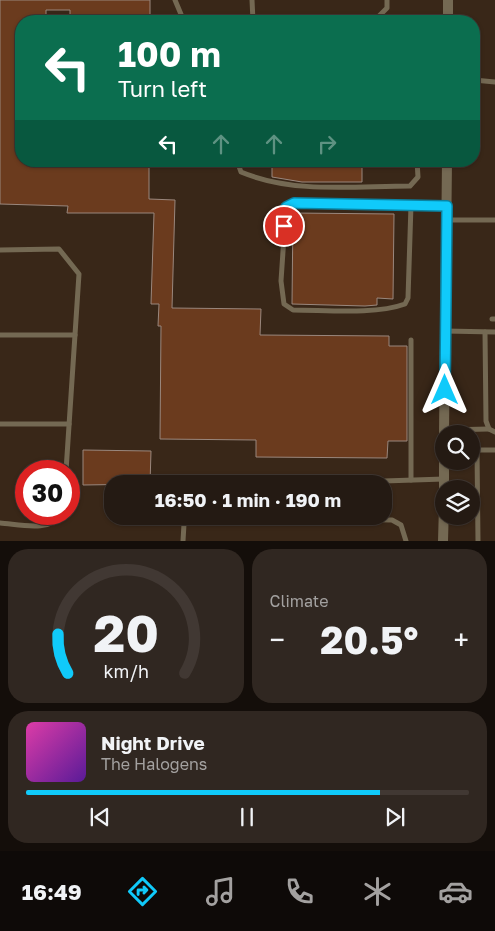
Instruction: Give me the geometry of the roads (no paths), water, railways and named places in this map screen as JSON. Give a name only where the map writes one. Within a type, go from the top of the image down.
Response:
[{"type":"street","points":[[448,0],[448,15]]},
{"type":"street","points":[[444,425],[447,167]]},
{"type":"street","points":[[444,525],[444,541]]},
{"type":"lane","points":[[175,0],[181,15]]},
{"type":"lane","points":[[252,0],[253,15]]},
{"type":"lane","points":[[380,15],[387,8],[387,0]]},
{"type":"lane","points":[[480,81],[495,82]]},
{"type":"lane","points":[[239,167],[241,172],[261,180],[291,186],[410,186],[418,177],[418,167]]},
{"type":"lane","points":[[411,205],[408,298],[405,304],[397,307],[371,309],[293,310],[284,304],[281,281],[286,207],[294,203],[411,205],[447,206]]},
{"type":"lane","points":[[447,220],[495,220]]},
{"type":"lane","points":[[0,250],[59,249],[69,259],[79,274],[67,460]]},
{"type":"lane","points":[[445,331],[495,332]]},
{"type":"lane","points":[[485,332],[486,421],[489,429]]},
{"type":"lane","points":[[0,335],[75,335]]},
{"type":"lane","points":[[411,340],[411,480]]},
{"type":"lane","points":[[0,424],[69,424]]},
{"type":"lane","points":[[480,430],[489,429],[495,432]]},
{"type":"lane","points":[[478,541],[477,450],[495,450]]},
{"type":"lane","points":[[392,481],[411,480],[435,483]]},
{"type":"lane","points":[[183,541],[184,524],[192,517],[392,520],[401,525],[406,541]]},
{"type":"lane","points":[[0,523],[15,524]]},
{"type":"lane","points":[[31,525],[48,525]]}]
